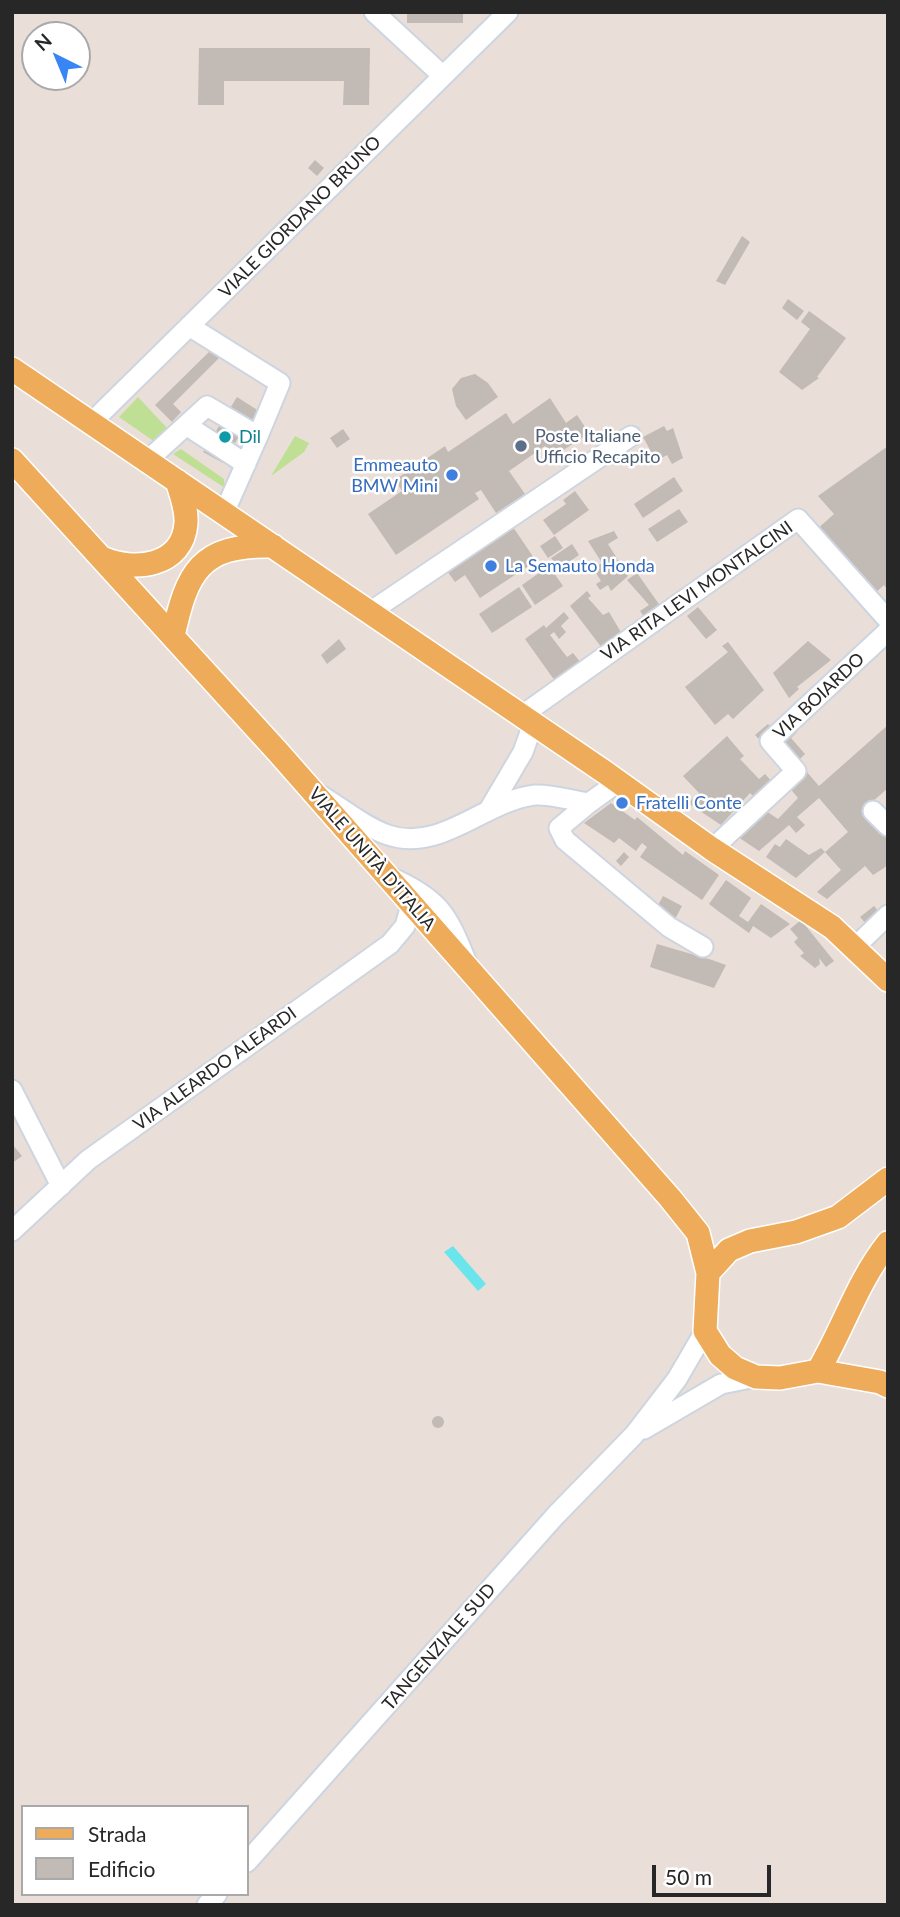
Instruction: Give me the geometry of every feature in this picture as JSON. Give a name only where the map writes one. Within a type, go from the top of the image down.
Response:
[{"type":"main road","points":[[12,369],[274,546],[712,849],[832,927],[888,980]]},
{"type":"main road","name":"VIALE UNITÀ D'ITALIA","points":[[12,460],[173,635],[411,905],[468,965],[698,1233],[708,1273],[705,1331]]},
{"type":"main road","points":[[99,556],[116,565],[136,568],[160,562],[173,550],[183,535],[186,522],[177,481]]},
{"type":"main road","points":[[173,635],[178,606],[192,573],[212,558],[236,548],[274,546]]},
{"type":"main road","points":[[708,1273],[729,1250],[750,1241],[796,1232],[838,1217],[888,1179]]},
{"type":"main road","points":[[818,1371],[848,1317],[860,1283],[888,1243]]},
{"type":"main road","points":[[705,1331],[720,1355],[735,1368],[756,1377],[780,1378],[818,1371],[880,1382],[888,1386]]},
{"type":"street","points":[[374,12],[443,76]]},
{"type":"street","name":"VIALE GIORDANO BRUNO","points":[[92,422],[508,12]]},
{"type":"street","points":[[189,326],[280,383],[224,513]]},
{"type":"street","points":[[148,460],[206,406],[258,436]]},
{"type":"street","points":[[186,425],[246,464]]},
{"type":"street","points":[[370,612],[631,436]]},
{"type":"street","name":"VIA RITA LEVI MONTALCINI","points":[[527,720],[798,519],[888,620]]},
{"type":"street","name":"VIA BOIARDO","points":[[712,849],[796,771],[770,741],[888,631]]},
{"type":"street","points":[[490,808],[523,751],[527,720]]},
{"type":"street","points":[[618,782],[559,828],[565,840],[669,928],[703,947]]},
{"type":"street","points":[[310,788],[388,835],[425,839],[457,827],[490,808],[536,795],[589,803]]},
{"type":"street","points":[[873,811],[888,826]]},
{"type":"street","points":[[384,874],[424,893],[451,923],[468,965]]},
{"type":"street","name":"VIA ALEARDO ALEARDI","points":[[12,1231],[88,1160],[390,944],[405,926],[411,905]]},
{"type":"street","points":[[854,948],[888,915]]},
{"type":"street","points":[[12,1090],[61,1186]]},
{"type":"street","name":"TANGENZIALE SUD","points":[[248,1861],[556,1515],[634,1434],[677,1379],[705,1331]]},
{"type":"street","name":"TANGENZIALE SUD","points":[[634,1434],[721,1384],[756,1377]]},
{"type":"green space","points":[[138,397],[167,428],[155,442],[119,417]]},
{"type":"green space","points":[[295,436],[309,443],[304,452],[271,476]]},
{"type":"green space","points":[[181,449],[224,479],[225,488],[173,454]]},
{"type":"water","points":[[453,1246],[486,1284],[478,1291],[444,1252]]},
{"type":"building","points":[[407,12],[463,12],[463,23],[407,23]]},
{"type":"building","points":[[199,48],[370,48],[369,105],[343,105],[344,81],[224,81],[224,105],[198,105]]},
{"type":"building","points":[[315,160],[324,168],[317,176],[308,168]]},
{"type":"building","points":[[742,236],[750,242],[725,285],[716,281]]},
{"type":"building","points":[[788,299],[804,311],[797,320],[782,308]]},
{"type":"building","points":[[809,311],[846,338],[817,377],[819,378],[802,390],[779,372],[810,329],[801,322]]},
{"type":"building","points":[[212,349],[220,357],[173,404],[181,412],[172,422],[155,405]]},
{"type":"building","points":[[475,374],[488,383],[498,397],[466,420],[456,406],[452,389],[461,378]]},
{"type":"building","name":"Dil","points":[[237,397],[262,413],[254,427],[247,423],[223,463],[203,452]]},
{"type":"building","name":"Emmeauto BMW Mini","points":[[550,398],[566,423],[577,415],[589,433],[553,457],[545,446],[509,471],[525,494],[496,513],[481,490],[475,493],[479,499],[396,555],[368,514],[402,491],[395,480],[445,446],[448,452],[506,413],[513,424]]},
{"type":"building","points":[[664,426],[667,431],[673,428],[683,458],[672,464],[667,455],[656,461],[643,437]]},
{"type":"building","points":[[343,429],[350,439],[337,448],[330,438]]},
{"type":"building","points":[[888,446],[888,590],[884,585],[873,595],[815,531],[834,514],[818,496]]},
{"type":"building","points":[[674,477],[683,491],[643,518],[634,504]]},
{"type":"building","points":[[575,491],[589,510],[554,535],[543,520],[566,504],[563,500]]},
{"type":"building","points":[[679,509],[688,522],[657,542],[648,529]]},
{"type":"building","name":"La Semauto Honda","points":[[513,527],[536,561],[480,598],[465,575],[455,582],[447,571]]},
{"type":"building","points":[[614,531],[618,538],[608,544],[628,576],[611,591],[608,585],[600,590],[596,584],[601,581],[593,568],[602,563],[588,541]]},
{"type":"building","points":[[555,536],[563,548],[548,558],[540,546]]},
{"type":"building","points":[[572,544],[579,555],[559,569],[551,558]]},
{"type":"building","points":[[549,566],[563,586],[535,605],[522,585]]},
{"type":"building","points":[[637,573],[661,607],[645,618],[640,611],[649,605],[627,580]]},
{"type":"building","points":[[519,587],[532,607],[492,633],[479,614]]},
{"type":"building","points":[[587,591],[591,596],[588,598],[603,615],[609,612],[622,634],[602,648],[570,606]]},
{"type":"building","points":[[698,607],[717,630],[706,639],[687,616]]},
{"type":"building","points":[[564,612],[569,618],[561,626],[566,632],[559,639],[554,632],[550,635],[567,657],[573,653],[581,663],[555,681],[525,639],[544,625],[546,628]]},
{"type":"building","points":[[339,639],[346,649],[327,664],[321,655]]},
{"type":"building","points":[[808,641],[831,660],[797,687],[799,689],[789,698],[773,673]]},
{"type":"building","points":[[728,642],[764,690],[733,719],[728,714],[715,725],[685,687],[728,652],[722,646]]},
{"type":"building","points":[[768,724],[775,732],[763,743],[755,735]]},
{"type":"building","points":[[888,725],[888,788],[863,810],[888,837],[888,864],[884,868],[873,875],[865,866],[827,899],[817,892],[841,870],[825,852],[848,832],[819,798],[797,817],[805,825],[796,833],[789,825],[759,851],[735,835],[763,809],[778,819],[798,798],[789,787],[806,771],[819,786]]},
{"type":"building","points":[[793,727],[797,732],[791,738],[805,754],[797,762],[779,742]]},
{"type":"building","points":[[727,736],[744,756],[740,759],[759,779],[765,774],[775,785],[757,800],[750,793],[721,825],[688,803],[699,793],[683,776]]},
{"type":"building","points":[[611,803],[635,820],[637,817],[683,855],[685,851],[719,875],[702,900],[640,857],[647,847],[642,843],[636,851],[619,838],[614,843],[584,823]]},
{"type":"building","points":[[786,839],[809,855],[821,848],[825,852],[796,878],[766,857],[775,844],[780,847]]},
{"type":"building","points":[[624,852],[629,857],[621,866],[616,861]]},
{"type":"building","points":[[726,880],[751,898],[739,916],[748,922],[761,904],[790,924],[771,938],[753,926],[749,933],[709,904]]},
{"type":"building","points":[[663,896],[682,906],[674,921],[655,911]]},
{"type":"building","points":[[874,906],[881,914],[868,926],[860,917]]},
{"type":"building","points":[[801,920],[834,961],[826,967],[819,958],[820,964],[815,968],[800,956],[804,953],[794,942],[798,938],[790,929]]},
{"type":"building","points":[[657,944],[726,965],[714,988],[650,967]]},
{"type":"building","points":[[12,1144],[22,1156],[12,1163]]},
{"type":"building","points":[[433,1417],[443,1417],[443,1427],[433,1427]]},
{"type":"place","name":"Dil","points":[[225,437]]},
{"type":"place","name":"Poste Italiane Ufficio Recapito","points":[[521,446]]},
{"type":"place","name":"Emmeauto BMW Mini","points":[[452,475]]},
{"type":"place","name":"La Semauto Honda","points":[[491,566]]},
{"type":"place","name":"Fratelli Conte","points":[[622,803]]}]
